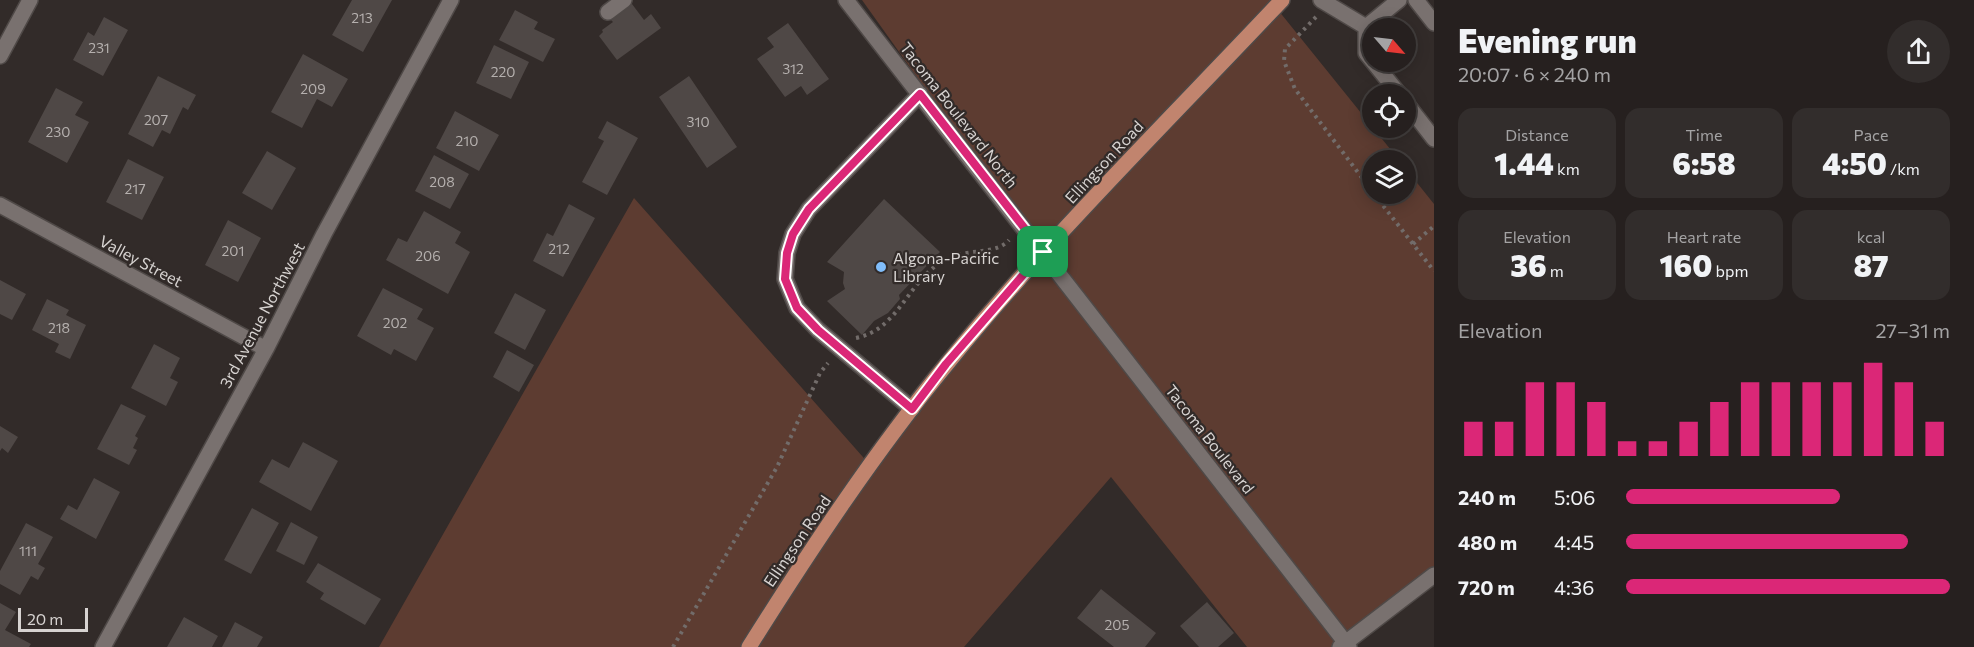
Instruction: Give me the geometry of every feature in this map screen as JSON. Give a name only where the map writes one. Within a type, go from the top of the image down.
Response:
[{"type":"main road","name":"Ellingson Road","points":[[749,647],[796,573],[946,364],[1043,252],[1282,0]]},
{"type":"street","points":[[0,56],[30,0]]},
{"type":"street","name":"3rd Avenue Northwest","points":[[103,647],[266,349],[324,234],[451,0]]},
{"type":"street","points":[[608,12],[624,0]]},
{"type":"street","name":"Tacoma Boulevard North","points":[[846,0],[1043,252]]},
{"type":"street","points":[[1377,18],[1399,0]]},
{"type":"street","points":[[1416,0],[1434,23]]},
{"type":"street","points":[[1324,3],[1362,25]]},
{"type":"street","points":[[1381,72],[1391,84]]},
{"type":"street","points":[[912,409],[839,348],[797,308],[785,279],[787,253],[793,234],[809,209],[920,94]]},
{"type":"street","points":[[1416,116],[1434,139]]},
{"type":"street","name":"Valley Street","points":[[0,205],[266,349]]},
{"type":"street","name":"Tacoma Boulevard","points":[[1043,252],[1345,646]]},
{"type":"street","points":[[1345,646],[1434,575]]},
{"type":"path","points":[[1324,3],[1285,49],[1284,61],[1295,89],[1362,177]]},
{"type":"path","points":[[1382,204],[1434,271]]},
{"type":"path","points":[[673,647],[777,467],[820,374],[839,348],[878,328],[898,311],[912,289],[933,268],[955,255],[1004,246],[1022,226]]},
{"type":"path","points":[[1413,244],[1434,226]]},
{"type":"shaded area","points":[[862,0],[1270,0],[1362,114],[1362,138],[1381,138],[1391,150],[1362,150],[1362,204],[1416,204],[1416,182],[1434,204],[1434,574],[1338,647],[1247,647],[1111,477],[964,647],[379,647],[634,198],[870,465],[1042,252]]},
{"type":"building","points":[[352,0],[392,0],[363,52],[332,35]]},
{"type":"building","points":[[632,4],[644,20],[651,14],[661,28],[617,60],[599,36],[602,30],[613,22],[611,20]]},
{"type":"building","points":[[515,10],[538,22],[534,29],[555,39],[543,62],[499,40]]},
{"type":"building","points":[[104,17],[128,30],[103,76],[73,60],[88,32],[94,36]]},
{"type":"building","points":[[788,23],[829,79],[807,95],[801,86],[785,97],[757,59],[774,47],[767,38]]},
{"type":"building","points":[[494,45],[529,62],[511,99],[476,83]]},
{"type":"building","points":[[303,54],[348,79],[332,107],[317,99],[302,128],[271,112]]},
{"type":"building","points":[[158,76],[196,95],[188,110],[183,107],[170,134],[162,130],[153,147],[128,134]]},
{"type":"building","points":[[689,76],[737,147],[707,168],[659,97]]},
{"type":"building","points":[[56,88],[83,102],[75,115],[89,122],[67,163],[28,142]]},
{"type":"building","points":[[455,111],[499,135],[479,171],[436,148]]},
{"type":"building","points":[[607,121],[638,138],[607,195],[582,182],[604,141],[598,138]]},
{"type":"building","points":[[267,151],[296,168],[272,210],[242,193]]},
{"type":"building","points":[[434,155],[469,174],[450,209],[415,191]]},
{"type":"building","points":[[128,159],[164,177],[142,220],[106,202]]},
{"type":"building","name":"Algona-Pacific Library","points":[[884,199],[940,252],[899,295],[900,299],[888,313],[874,321],[862,335],[827,301],[845,289],[844,272],[827,262]]},
{"type":"building","points":[[569,204],[595,218],[563,277],[533,261],[547,233],[553,236]]},
{"type":"building","points":[[424,211],[461,232],[455,243],[470,252],[448,294],[386,260],[398,238],[407,242]]},
{"type":"building","points":[[228,220],[261,238],[238,282],[205,265]]},
{"type":"building","points":[[0,280],[26,294],[12,320],[0,314]]},
{"type":"building","points":[[383,288],[423,309],[417,319],[434,328],[416,361],[394,349],[391,355],[357,336]]},
{"type":"building","points":[[515,293],[546,310],[525,350],[494,333]]},
{"type":"building","points":[[47,299],[69,310],[66,315],[86,325],[70,359],[55,352],[59,344],[32,330]]},
{"type":"building","points":[[154,344],[180,358],[170,378],[178,382],[166,406],[131,388]]},
{"type":"building","points":[[507,350],[534,365],[519,392],[493,377]]},
{"type":"building","points":[[121,404],[146,416],[135,436],[138,438],[133,448],[137,450],[129,465],[97,449]]},
{"type":"building","points":[[0,426],[18,437],[8,453],[2,448],[0,451]]},
{"type":"building","points":[[303,442],[338,461],[311,511],[259,482],[272,459],[289,468]]},
{"type":"building","points":[[94,478],[120,492],[96,539],[60,519],[68,505],[77,510]]},
{"type":"building","points":[[252,508],[279,523],[251,574],[224,560]]},
{"type":"building","points":[[291,522],[318,537],[304,565],[276,551]]},
{"type":"building","points":[[26,523],[53,537],[38,564],[45,568],[38,580],[31,576],[20,595],[0,584],[0,571]]},
{"type":"building","points":[[318,563],[381,599],[365,625],[320,599],[324,593],[306,582]]},
{"type":"building","points":[[1101,589],[1156,633],[1145,647],[1114,647],[1077,618]]},
{"type":"building","points":[[1207,602],[1234,633],[1218,647],[1199,647],[1180,626]]},
{"type":"building","points":[[0,603],[16,612],[5,630],[31,644],[29,647],[0,647]]},
{"type":"building","points":[[184,617],[218,636],[212,647],[167,647]]},
{"type":"building","points":[[235,622],[263,637],[257,647],[222,647]]},
{"type":"place","name":"Algona-Pacific Library","points":[[881,267]]},
{"type":"route","points":[[920,94],[1043,252],[946,364],[912,409],[818,330],[797,308],[785,279],[787,253],[793,234],[809,209],[920,94]]}]
